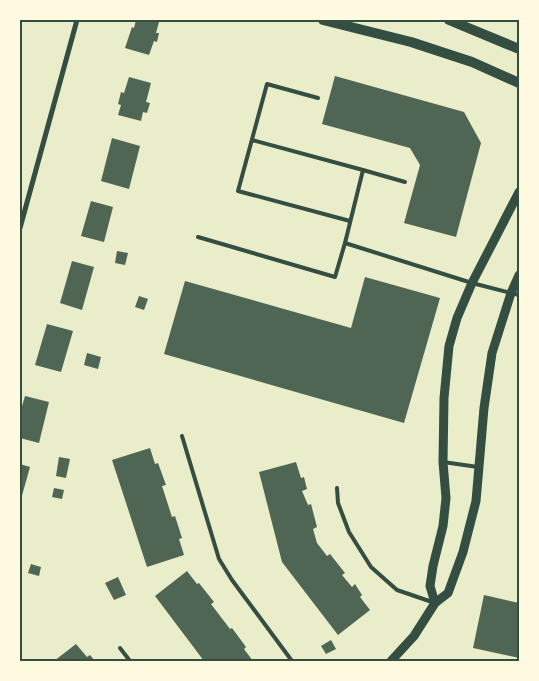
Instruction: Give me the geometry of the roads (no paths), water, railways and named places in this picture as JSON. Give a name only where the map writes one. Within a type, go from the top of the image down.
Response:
[{"type":"main road","points":[[323,20],[411,42],[472,62],[519,83]]},
{"type":"main road","points":[[449,20],[519,50]]},
{"type":"street","points":[[20,228],[77,20]]},
{"type":"street","points":[[435,603],[430,586],[446,498],[443,462],[444,398],[449,346],[457,318],[472,283],[519,192]]},
{"type":"street","points":[[391,661],[414,636],[435,603],[448,593],[463,552],[476,501],[484,408],[492,353],[515,294],[519,275]]},
{"type":"lane","points":[[318,98],[267,84],[238,191],[350,221]]},
{"type":"lane","points":[[252,140],[405,182]]},
{"type":"lane","points":[[198,237],[335,277],[363,170]]},
{"type":"lane","points":[[345,243],[472,283],[515,294]]},
{"type":"lane","points":[[182,436],[219,559],[232,580],[292,661]]},
{"type":"lane","points":[[443,462],[479,467]]},
{"type":"lane","points":[[337,488],[338,503],[349,532],[371,567],[397,590],[435,603]]},
{"type":"lane","points":[[120,648],[130,661]]}]
